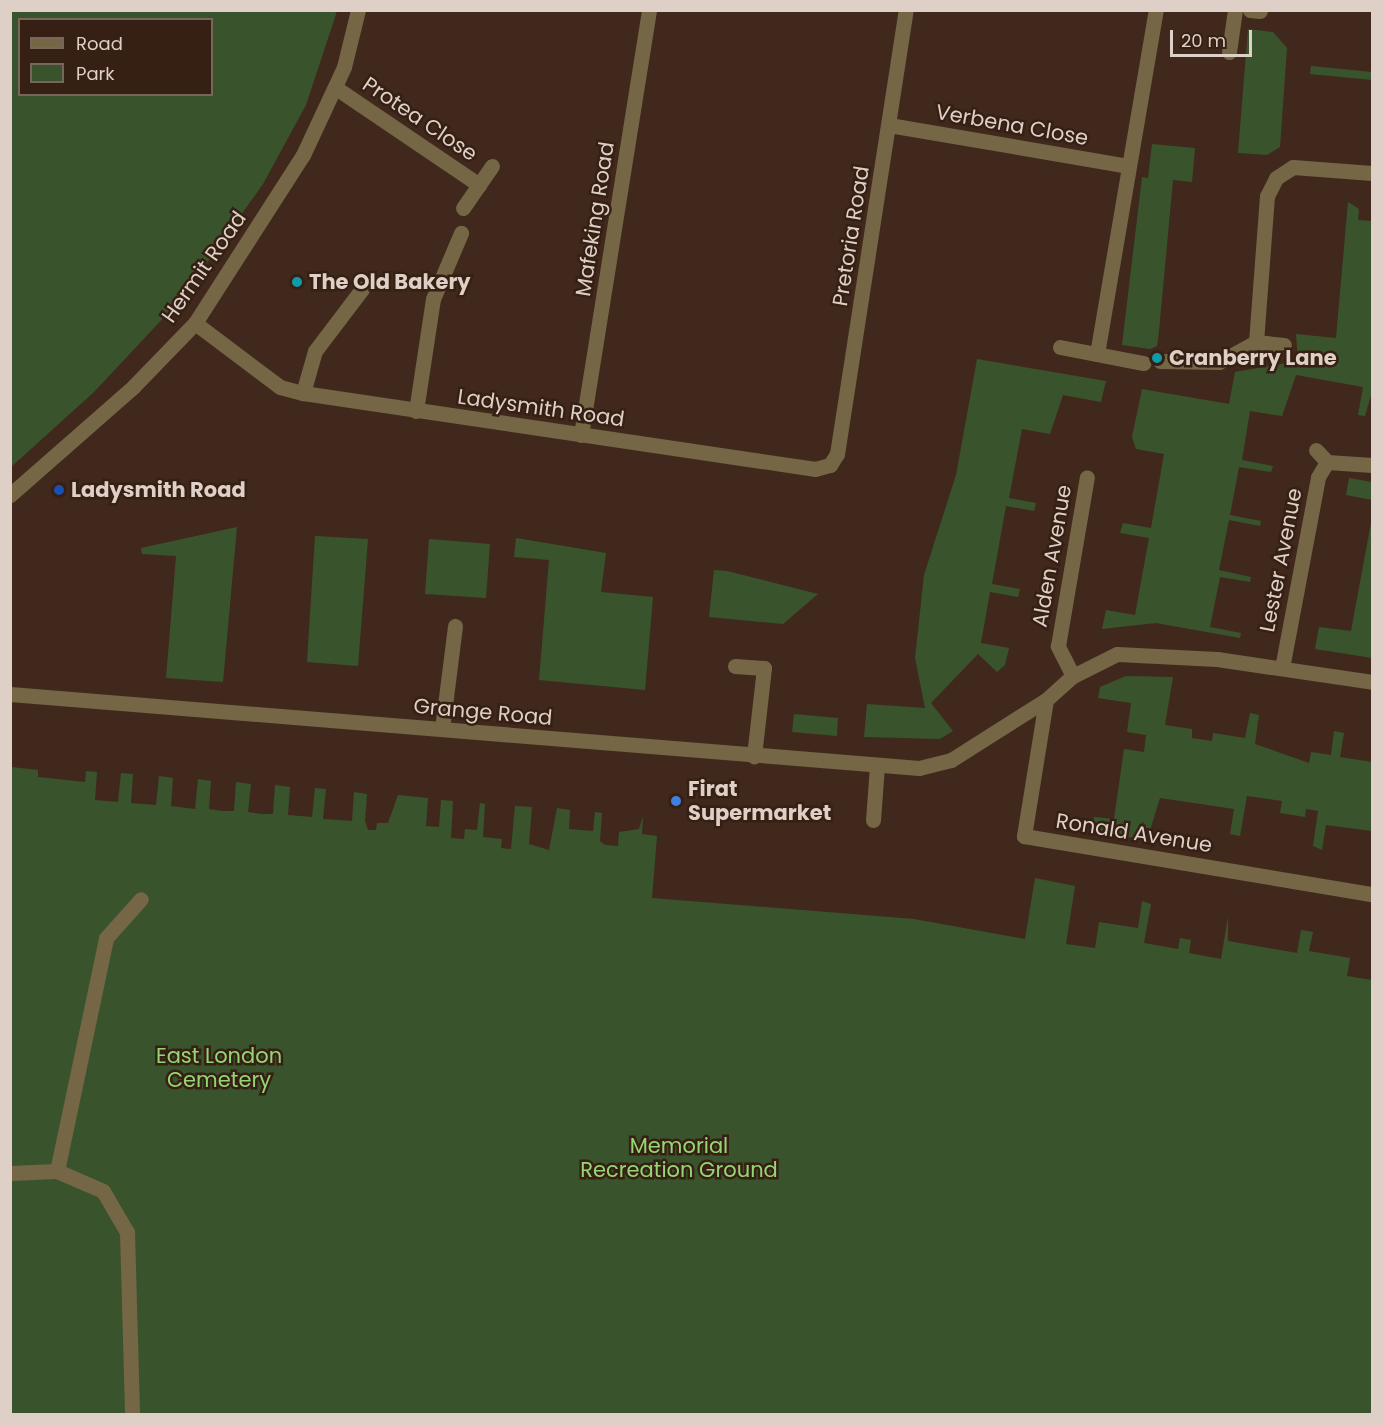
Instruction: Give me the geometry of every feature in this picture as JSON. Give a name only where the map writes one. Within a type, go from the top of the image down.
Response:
[{"type":"street","name":"Hermit Road","points":[[10,495],[133,387],[195,323],[303,155],[336,88],[358,10]]},
{"type":"street","name":"Mafeking Road","points":[[581,435],[649,10]]},
{"type":"street","name":"Pretoria Road","points":[[830,465],[837,454],[906,10]]},
{"type":"street","points":[[1096,354],[1156,10]]},
{"type":"street","points":[[1229,52],[1235,10]]},
{"type":"street","name":"Protea Close","points":[[336,88],[479,185]]},
{"type":"street","name":"Verbena Close","points":[[889,125],[1128,166]]},
{"type":"street","name":"Protea Close","points":[[463,208],[492,166]]},
{"type":"street","points":[[1256,342],[1267,196],[1276,178],[1293,167],[1372,173]]},
{"type":"street","points":[[416,411],[433,299],[461,233]]},
{"type":"street","points":[[303,393],[315,351],[362,289]]},
{"type":"street","name":"Ladysmith Road","points":[[195,323],[280,387],[303,393],[815,469],[830,465]]},
{"type":"street","points":[[1161,361],[1219,362],[1256,342],[1284,345]]},
{"type":"street","points":[[1060,347],[1143,363]]},
{"type":"street","points":[[1316,450],[1327,462],[1372,465]]},
{"type":"street","name":"Lester Avenue","points":[[1282,668],[1318,477],[1327,462]]},
{"type":"street","name":"Alden Avenue","points":[[1073,676],[1058,646],[1087,477]]},
{"type":"street","points":[[442,729],[455,626]]},
{"type":"street","name":"Grange Road","points":[[10,694],[919,768],[951,760],[1046,700],[1073,676],[1117,654],[1155,652],[1372,682]]},
{"type":"street","points":[[735,666],[764,668],[754,756]]},
{"type":"street","name":"Ronald Avenue","points":[[1046,700],[1024,836],[1372,894]]},
{"type":"street","points":[[873,820],[877,765]]},
{"type":"street","points":[[57,1171],[106,938],[141,899]]},
{"type":"street","points":[[10,1173],[57,1171],[104,1191],[127,1232],[132,1414]]},
{"type":"green space","points":[[10,11],[337,11],[306,105],[263,184],[182,298],[94,392],[11,467]]},
{"type":"green space","points":[[1248,29],[1273,32],[1287,48],[1280,147],[1267,155],[1238,153]]},
{"type":"green space","points":[[1311,66],[1372,72],[1372,80],[1310,74]]},
{"type":"green space","points":[[1152,144],[1195,148],[1192,182],[1173,180],[1157,346],[1150,349],[1122,345],[1142,177],[1148,178]]},
{"type":"green space","points":[[1348,202],[1359,209],[1358,220],[1372,221],[1372,392],[1365,416],[1358,415],[1363,387],[1296,375],[1282,416],[1250,411],[1242,460],[1273,466],[1271,472],[1239,467],[1230,515],[1261,521],[1260,526],[1229,520],[1219,570],[1251,577],[1250,582],[1220,577],[1210,627],[1241,633],[1240,638],[1156,623],[1102,629],[1106,610],[1135,615],[1149,538],[1120,533],[1123,523],[1151,528],[1164,454],[1136,449],[1132,437],[1142,389],[1229,404],[1235,372],[1298,361],[1296,334],[1336,338]]},
{"type":"green space","points":[[977,359],[1106,381],[1101,402],[1063,395],[1050,434],[1022,429],[1009,498],[1036,503],[1034,511],[1006,506],[992,584],[1020,589],[1018,597],[990,592],[981,643],[1009,648],[1005,665],[997,672],[978,654],[931,703],[953,731],[940,739],[864,737],[867,704],[925,708],[915,658],[924,575],[956,475]]},
{"type":"green space","points":[[1349,478],[1372,482],[1372,500],[1346,495]]},
{"type":"green space","points":[[1372,517],[1372,658],[1315,649],[1319,627],[1351,631]]},
{"type":"green space","points":[[237,527],[223,682],[166,678],[176,556],[142,554],[141,548]]},
{"type":"green space","points":[[315,536],[368,539],[358,666],[307,662]]},
{"type":"green space","points":[[516,538],[606,553],[601,592],[653,597],[645,690],[539,680],[549,560],[514,557]]},
{"type":"green space","points":[[429,539],[490,544],[486,598],[425,594]]},
{"type":"green space","points":[[714,570],[727,571],[818,594],[783,624],[709,617]]},
{"type":"green space","points":[[1126,676],[1173,677],[1165,725],[1192,729],[1192,738],[1212,741],[1213,733],[1245,738],[1250,713],[1259,715],[1255,744],[1309,763],[1311,752],[1331,755],[1334,731],[1344,733],[1340,757],[1372,762],[1372,831],[1326,825],[1322,850],[1313,846],[1318,811],[1306,809],[1305,817],[1280,813],[1282,801],[1247,796],[1240,836],[1230,834],[1234,809],[1160,798],[1147,840],[1092,832],[1094,817],[1114,819],[1124,749],[1144,752],[1146,735],[1127,732],[1131,703],[1098,698],[1100,687]]},
{"type":"green space","points":[[794,714],[838,718],[837,736],[792,732]]},
{"type":"green space","name":"Memorial Recreation Ground","points":[[11,767],[38,770],[38,777],[85,782],[86,771],[97,772],[95,800],[118,802],[121,773],[133,774],[131,803],[156,805],[159,776],[173,778],[171,806],[195,809],[198,779],[211,781],[209,809],[222,811],[234,811],[236,782],[251,784],[248,812],[261,814],[273,814],[275,785],[290,787],[288,815],[312,817],[315,788],[326,789],[323,819],[352,821],[354,792],[367,794],[365,821],[368,830],[376,830],[377,823],[388,823],[398,795],[428,798],[426,826],[439,827],[441,800],[453,801],[451,838],[464,839],[465,829],[477,830],[480,803],[485,804],[483,837],[502,839],[501,848],[511,849],[515,806],[532,807],[529,844],[549,850],[557,808],[570,810],[569,829],[593,831],[595,812],[602,813],[600,841],[605,845],[618,846],[619,832],[639,829],[643,816],[642,834],[657,836],[652,898],[914,919],[1025,939],[1035,878],[1075,886],[1066,944],[1095,948],[1099,922],[1138,928],[1142,901],[1151,904],[1144,943],[1178,949],[1180,938],[1191,940],[1189,953],[1221,959],[1228,917],[1228,941],[1297,953],[1301,930],[1313,932],[1309,951],[1350,958],[1347,976],[1372,980],[1372,1414],[11,1414]]},
{"type":"place","name":"The Old Bakery","points":[[297,282]]},
{"type":"place","name":"Cranberry Lane","points":[[1157,358]]},
{"type":"place","name":"Ladysmith Road","points":[[59,490]]},
{"type":"place","name":"Firat Supermarket","points":[[676,801]]},
{"type":"park label","name":"East London Cemetery","points":[[219,1068]]}]
